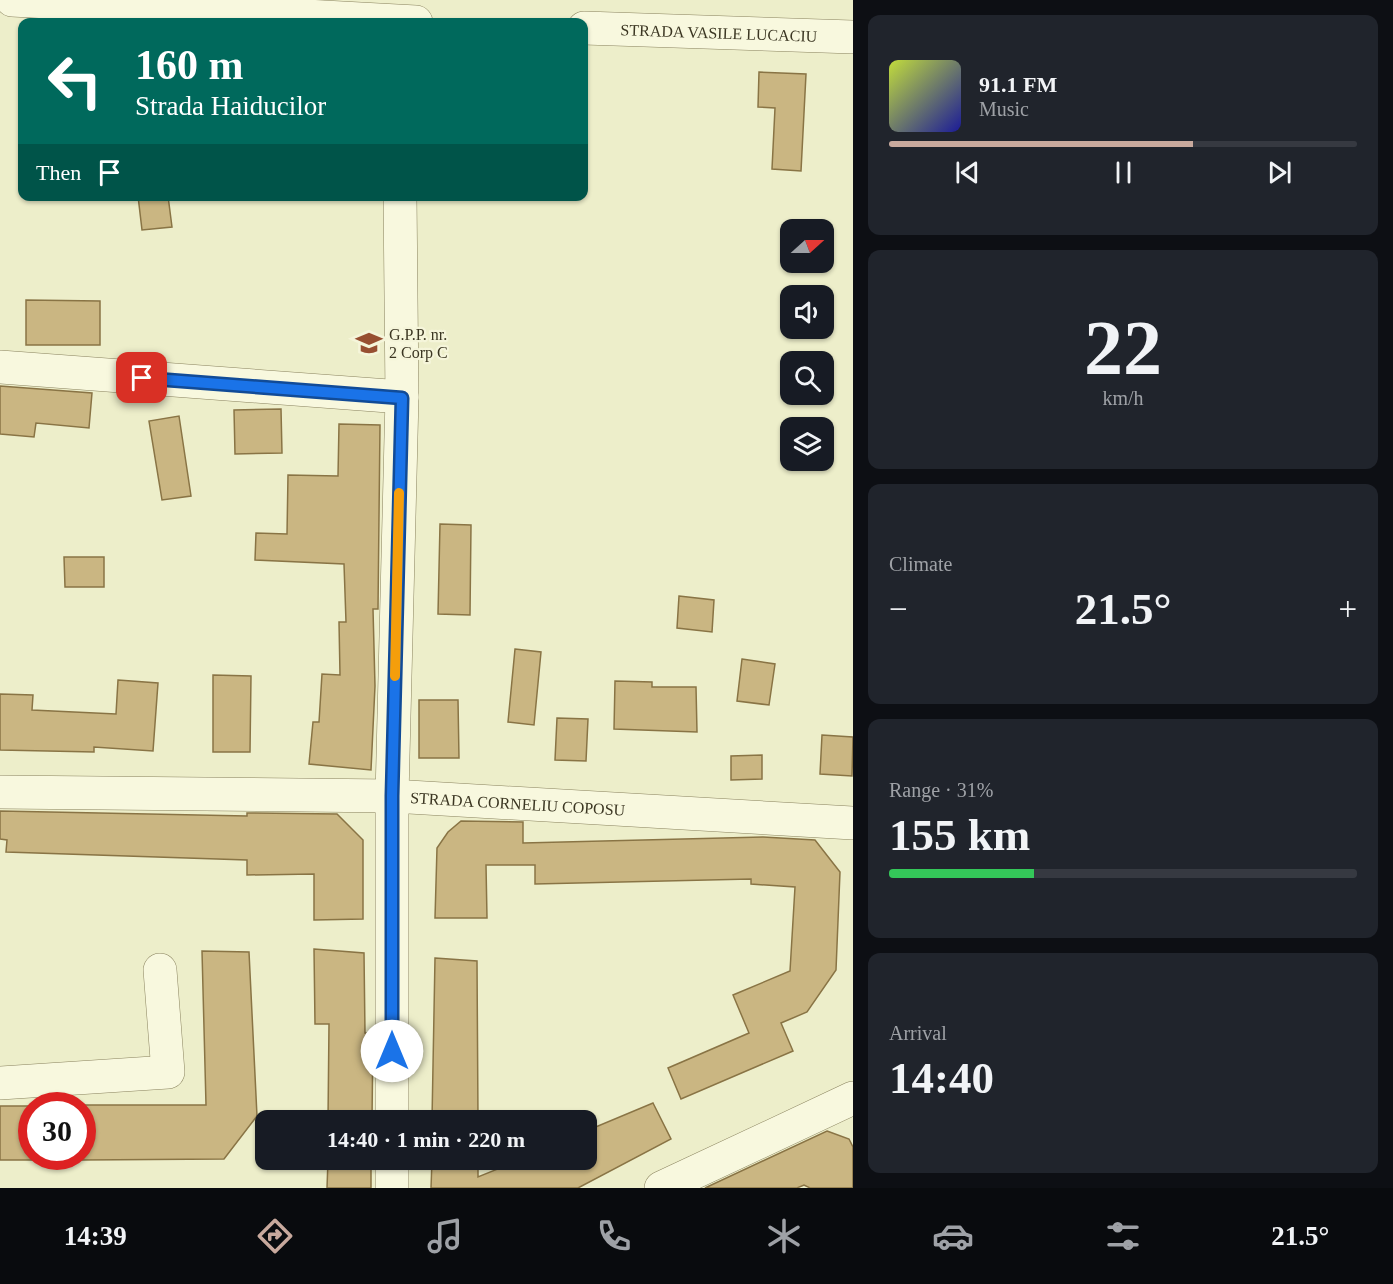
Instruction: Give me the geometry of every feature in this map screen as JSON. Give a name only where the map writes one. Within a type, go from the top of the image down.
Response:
[{"type":"street","points":[[12,0],[328,18]]},
{"type":"street","name":"STRADA VASILE LUCACIU","points":[[588,28],[853,37]]},
{"type":"street","points":[[392,1110],[392,796],[402,398],[400,201]]},
{"type":"street","points":[[0,367],[402,398]]},
{"type":"street","name":"STRADA CORNELIU COPOSU","points":[[0,792],[392,796],[853,822]]},
{"type":"street","points":[[0,1083],[168,1072],[160,970]]},
{"type":"street","points":[[661,1188],[853,1098]]},
{"type":"street","points":[[392,1170],[392,1188]]},
{"type":"building","points":[[759,72],[806,74],[801,171],[772,169],[775,108],[758,107]]},
{"type":"building","points":[[139,201],[169,201],[172,227],[142,230]]},
{"type":"building","points":[[26,300],[100,301],[100,345],[26,345]]},
{"type":"building","points":[[0,386],[92,393],[89,428],[36,423],[34,437],[0,434]]},
{"type":"building","points":[[281,409],[282,453],[235,454],[234,410]]},
{"type":"building","points":[[179,416],[191,496],[162,500],[149,421]]},
{"type":"building","points":[[339,424],[380,425],[378,609],[373,609],[375,686],[371,770],[309,764],[313,722],[319,722],[322,674],[340,675],[339,622],[346,622],[344,564],[255,560],[256,533],[287,534],[288,475],[338,476]]},
{"type":"building","points":[[440,524],[471,525],[470,615],[438,614]]},
{"type":"building","points":[[64,557],[104,557],[104,587],[65,587]]},
{"type":"building","points":[[679,596],[714,600],[712,632],[677,628]]},
{"type":"building","points":[[515,649],[541,652],[534,725],[508,722]]},
{"type":"building","points":[[742,659],[775,664],[769,705],[737,701]]},
{"type":"building","points":[[213,675],[251,676],[250,752],[213,752]]},
{"type":"building","points":[[118,680],[158,683],[153,751],[94,747],[94,752],[0,750],[0,694],[33,695],[32,710],[116,714]]},
{"type":"building","points":[[615,681],[652,682],[652,687],[696,687],[697,732],[614,729]]},
{"type":"building","points":[[419,700],[458,700],[459,758],[419,758]]},
{"type":"building","points":[[557,718],[588,719],[586,761],[555,760]]},
{"type":"building","points":[[822,735],[853,737],[852,776],[820,774]]},
{"type":"building","points":[[762,755],[762,779],[731,780],[731,756]]},
{"type":"building","points":[[0,811],[247,816],[247,813],[337,814],[363,840],[363,919],[314,920],[314,874],[247,875],[247,860],[6,852],[7,840],[0,839]]},
{"type":"building","points":[[461,821],[523,822],[523,843],[763,837],[815,840],[840,872],[836,970],[807,1012],[781,1023],[793,1051],[681,1099],[668,1068],[749,1033],[733,995],[790,971],[795,887],[751,884],[751,879],[535,884],[535,865],[486,865],[487,918],[435,918],[437,848],[448,832]]},
{"type":"building","points":[[314,949],[364,953],[365,1033],[373,1033],[372,1110],[328,1110],[329,1024],[315,1024]]},
{"type":"building","points":[[202,951],[249,952],[257,1110],[255,1119],[224,1159],[96,1160],[96,1105],[206,1105]]},
{"type":"building","points":[[435,958],[477,961],[478,1110],[432,1110]]},
{"type":"building","points":[[653,1103],[671,1139],[578,1188],[431,1188],[432,1170],[478,1170],[478,1177],[495,1170],[597,1170],[597,1126]]},
{"type":"building","points":[[0,1106],[18,1106],[18,1160],[0,1160]]},
{"type":"building","points":[[827,1131],[849,1139],[853,1147],[853,1188],[810,1188],[804,1185],[797,1188],[705,1188]]},
{"type":"building","points":[[328,1170],[371,1170],[371,1188],[327,1188]]},
{"type":"slow traffic","points":[[395,676],[399,493]]},
{"type":"place","name":"G.P.P. nr. 2 Corp C","points":[[369,343]]},
{"type":"route","points":[[142,378],[402,398],[392,796],[392,1051]]}]
